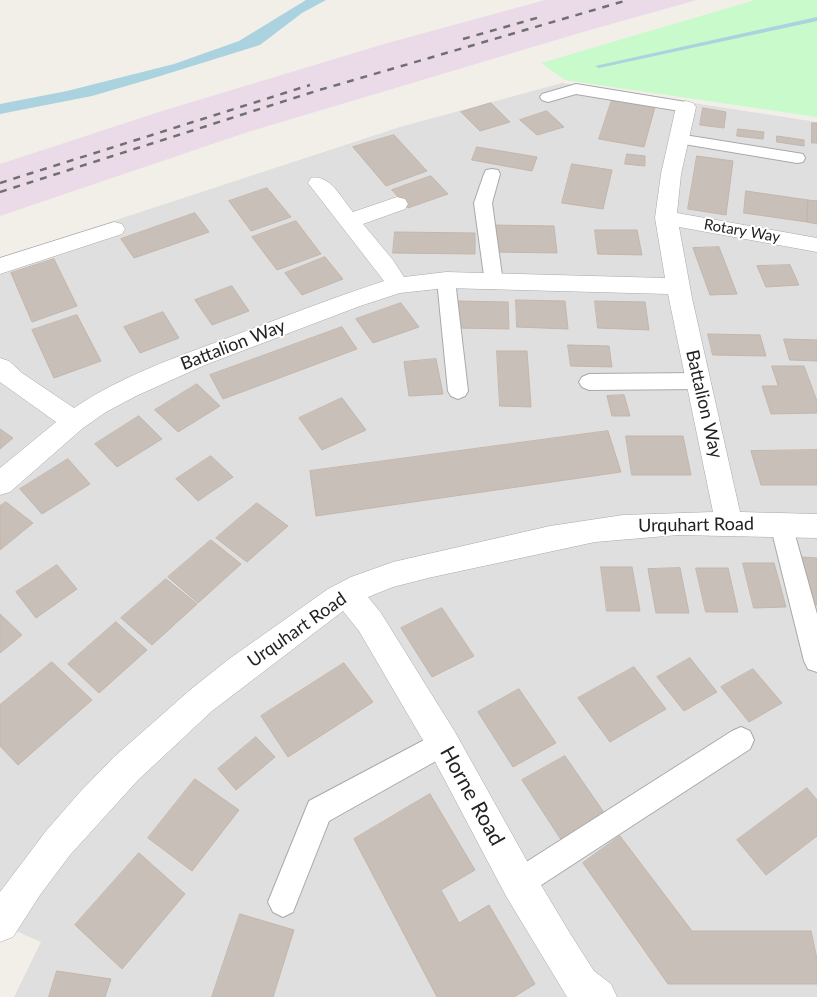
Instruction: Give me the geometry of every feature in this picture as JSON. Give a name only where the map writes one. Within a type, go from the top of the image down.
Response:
[{"type":"street","name":"Battalion Way","points":[[686,107],[671,174],[666,218],[678,286],[729,523]]},
{"type":"street","points":[[318,183],[385,265],[398,285]]},
{"type":"street","points":[[349,221],[397,204]]},
{"type":"street","name":"Rotary Way","points":[[666,218],[817,245]]},
{"type":"street","points":[[0,266],[114,229]]},
{"type":"street","name":"Battalion Way","points":[[0,484],[74,421],[97,405],[155,376],[352,300],[398,285],[446,280],[494,283],[678,286]]},
{"type":"street","points":[[0,367],[13,380],[74,421]]},
{"type":"street","name":"Urquhart Road","points":[[3,912],[67,832],[141,754],[198,703],[261,654],[347,593],[394,575],[536,540],[595,530],[647,525],[729,523],[817,526]]},
{"type":"street","name":"Horne Road","points":[[347,593],[370,622],[443,744],[519,883],[581,984],[598,997]]},
{"type":"lane","points":[[548,97],[576,89],[686,107]]},
{"type":"lane","points":[[678,140],[797,158]]},
{"type":"lane","points":[[492,174],[483,203],[494,283]]},
{"type":"lane","points":[[446,280],[458,391]]},
{"type":"lane","points":[[589,382],[699,381]]},
{"type":"lane","points":[[781,524],[817,661]]},
{"type":"lane","points":[[519,883],[741,740]]},
{"type":"lane","points":[[283,902],[319,811],[443,744]]},
{"type":"shaded area","points":[[545,0],[697,0],[248,132],[0,216],[0,164],[162,111],[384,44]]},
{"type":"shaded area","points":[[562,83],[817,122],[817,997],[14,997],[41,942],[0,924],[0,258],[400,127]]},
{"type":"green space","points":[[755,0],[817,0],[817,117],[565,80],[541,63]]},
{"type":"water","points":[[306,0],[326,0],[302,13],[260,45],[92,96],[0,114],[0,104],[67,91],[174,64],[239,41]]},
{"type":"building","points":[[612,100],[655,107],[644,147],[599,139]]},
{"type":"building","points":[[491,103],[510,122],[480,131],[461,112]]},
{"type":"building","points":[[703,108],[726,112],[724,128],[700,125]]},
{"type":"building","points":[[547,111],[564,127],[537,135],[520,120]]},
{"type":"building","points":[[812,123],[817,123],[817,143],[812,143]]},
{"type":"building","points":[[738,129],[764,132],[763,139],[737,136]]},
{"type":"building","points":[[394,135],[427,171],[386,186],[353,147]]},
{"type":"building","points":[[777,136],[804,140],[804,146],[777,142]]},
{"type":"building","points":[[477,147],[537,157],[532,171],[472,160]]},
{"type":"building","points":[[627,154],[645,156],[645,166],[625,164]]},
{"type":"building","points":[[697,156],[733,161],[726,215],[688,209]]},
{"type":"building","points":[[572,164],[612,170],[603,209],[562,203]]},
{"type":"building","points":[[431,176],[448,194],[408,208],[392,190]]},
{"type":"building","points":[[267,188],[291,217],[251,231],[229,201]]},
{"type":"building","points":[[746,191],[808,200],[807,222],[744,213]]},
{"type":"building","points":[[808,200],[817,201],[817,224],[807,222]]},
{"type":"building","points":[[195,213],[209,232],[134,258],[121,239]]},
{"type":"building","points":[[296,221],[321,254],[277,270],[252,237]]},
{"type":"building","points":[[492,225],[554,226],[557,253],[494,252]]},
{"type":"building","points":[[595,230],[637,230],[642,255],[598,254]]},
{"type":"building","points":[[395,232],[475,233],[475,254],[393,253]]},
{"type":"building","points":[[719,247],[737,294],[710,295],[693,248]]},
{"type":"building","points":[[325,257],[343,279],[302,295],[285,273]]},
{"type":"building","points":[[54,259],[77,306],[32,322],[11,273]]},
{"type":"building","points":[[790,265],[799,285],[766,287],[757,266]]},
{"type":"building","points":[[232,286],[249,311],[212,325],[195,300]]},
{"type":"building","points":[[516,300],[565,301],[568,329],[517,327]]},
{"type":"building","points":[[458,301],[508,302],[509,329],[458,328]]},
{"type":"building","points":[[595,301],[645,302],[649,330],[598,328]]},
{"type":"building","points":[[401,303],[419,327],[373,343],[356,319]]},
{"type":"building","points":[[163,312],[179,338],[140,353],[124,327]]},
{"type":"building","points":[[77,315],[101,361],[54,378],[32,330]]},
{"type":"building","points":[[342,327],[357,349],[223,399],[210,375]]},
{"type":"building","points":[[708,334],[760,335],[766,356],[713,355]]},
{"type":"building","points":[[784,339],[817,340],[817,361],[790,360]]},
{"type":"building","points":[[568,345],[609,346],[612,367],[571,366]]},
{"type":"building","points":[[497,351],[527,351],[531,407],[500,406]]},
{"type":"building","points":[[436,359],[443,394],[409,396],[404,362]]},
{"type":"building","points":[[772,366],[804,366],[817,401],[817,413],[771,414],[762,386],[778,386]]},
{"type":"building","points":[[197,384],[220,406],[178,432],[155,410]]},
{"type":"building","points":[[624,395],[630,416],[612,416],[607,396]]},
{"type":"building","points":[[342,398],[366,430],[322,450],[299,418]]},
{"type":"building","points":[[139,416],[162,439],[117,467],[95,444]]},
{"type":"building","points":[[0,429],[13,438],[0,449]]},
{"type":"building","points":[[608,431],[621,472],[316,516],[310,471]]},
{"type":"building","points":[[626,436],[683,436],[691,475],[632,475]]},
{"type":"building","points":[[817,450],[817,485],[761,485],[751,451]]},
{"type":"building","points":[[211,456],[233,477],[198,501],[176,479]]},
{"type":"building","points":[[68,459],[90,484],[42,514],[20,489]]},
{"type":"building","points":[[6,502],[33,523],[0,550],[0,506]]},
{"type":"building","points":[[257,503],[288,526],[247,562],[216,538]]},
{"type":"building","points":[[211,540],[241,564],[198,603],[168,577]]},
{"type":"building","points":[[802,557],[817,558],[817,605],[814,605]]},
{"type":"building","points":[[743,563],[774,563],[786,607],[754,608]]},
{"type":"building","points":[[57,565],[77,589],[36,618],[16,592]]},
{"type":"building","points":[[601,567],[632,567],[640,611],[607,611]]},
{"type":"building","points":[[680,568],[689,613],[656,613],[648,569]]},
{"type":"building","points":[[696,568],[728,568],[738,612],[706,612]]},
{"type":"building","points":[[166,579],[197,604],[152,645],[121,618]]},
{"type":"building","points":[[442,608],[474,656],[432,677],[401,628]]},
{"type":"building","points":[[0,614],[22,635],[0,653]]},
{"type":"building","points":[[116,622],[147,650],[99,693],[68,664]]},
{"type":"building","points":[[690,658],[717,692],[684,711],[657,677]]},
{"type":"building","points":[[52,662],[92,700],[18,765],[0,746],[0,705]]},
{"type":"building","points":[[344,663],[373,702],[288,757],[261,716]]},
{"type":"building","points":[[634,667],[666,709],[610,742],[578,698]]},
{"type":"building","points":[[753,669],[782,703],[749,722],[721,687]]},
{"type":"building","points":[[519,689],[556,743],[513,767],[478,712]]},
{"type":"building","points":[[256,737],[275,757],[236,790],[218,769]]},
{"type":"building","points":[[565,756],[605,814],[562,841],[522,780]]},
{"type":"building","points":[[195,779],[239,810],[192,871],[148,838]]},
{"type":"building","points":[[807,788],[817,800],[817,836],[766,875],[737,840]]},
{"type":"building","points":[[430,794],[475,870],[441,890],[459,923],[489,905],[535,984],[514,997],[437,997],[354,839]]},
{"type":"building","points":[[620,836],[692,931],[811,931],[817,959],[817,984],[668,984],[583,863]]},
{"type":"building","points":[[139,853],[185,894],[122,969],[75,925]]},
{"type":"building","points":[[240,914],[294,930],[273,997],[212,997]]},
{"type":"building","points":[[57,971],[111,979],[105,997],[49,997]]},
{"type":"waterway","points":[[599,66],[817,19]]},
{"type":"railway","points":[[0,192],[316,91],[628,0]]},
{"type":"railway","points":[[463,39],[540,17]]},
{"type":"railway","points":[[0,183],[310,85]]}]
